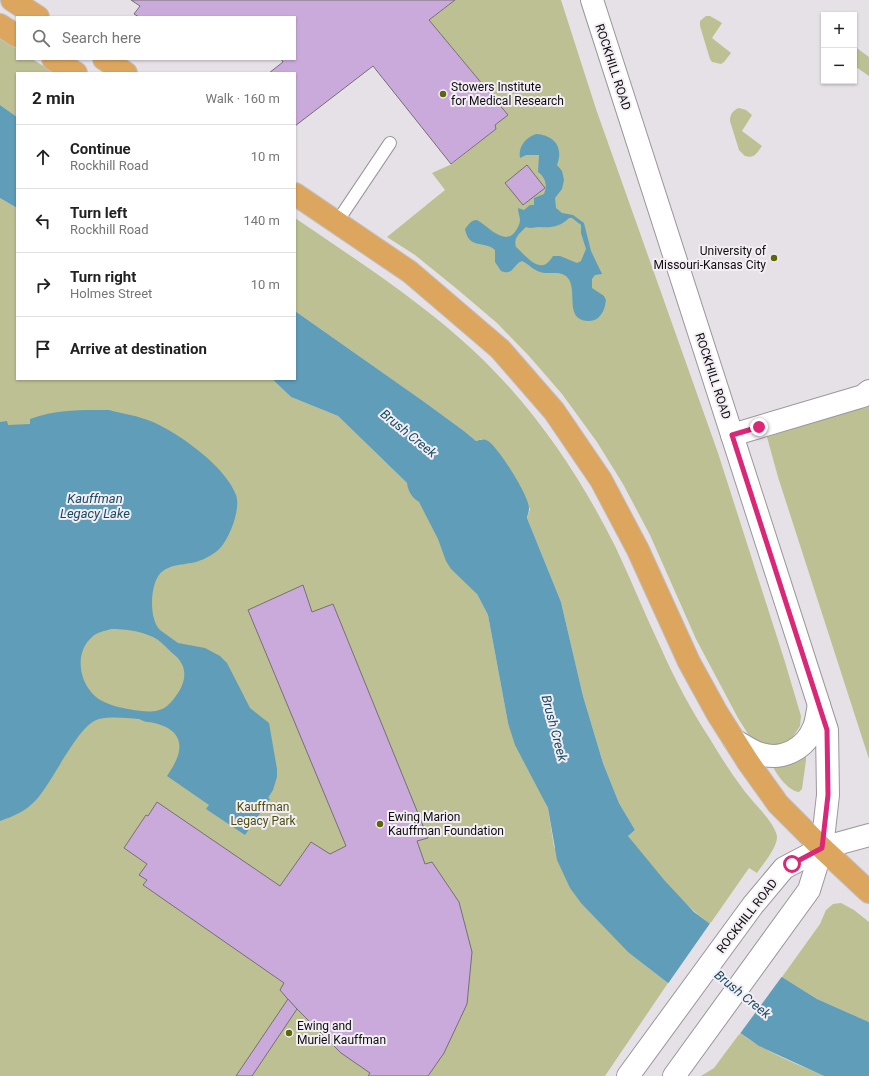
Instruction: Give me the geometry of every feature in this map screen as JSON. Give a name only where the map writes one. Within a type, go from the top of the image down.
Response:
[{"type":"highway","points":[[12,0],[36,16]]},
{"type":"highway","points":[[0,25],[16,35]]},
{"type":"highway","points":[[55,60],[74,72]]},
{"type":"highway","points":[[106,60],[124,72]]},
{"type":"highway","points":[[296,195],[410,272],[500,349],[554,411],[601,480],[638,550],[689,662],[717,713],[748,762],[778,804],[869,892]]},
{"type":"main road","name":"ROCKHILL ROAD","points":[[592,0],[827,730],[828,795],[822,848],[808,890],[674,1076]]},
{"type":"main road","points":[[732,435],[863,396],[869,391]]},
{"type":"main road","points":[[734,740],[760,754],[778,757],[790,753],[807,740],[814,727],[819,705]]},
{"type":"main road","points":[[822,848],[869,835]]},
{"type":"main road","name":"ROCKHILL ROAD","points":[[628,1076],[753,905],[784,868],[822,848]]},
{"type":"lane","points":[[336,222],[390,144]]},
{"type":"green space","points":[[455,0],[561,0],[596,109],[718,453],[785,662],[801,716],[800,726],[792,738],[785,744],[774,747],[755,742],[748,734],[696,639],[650,535],[623,484],[597,442],[562,394],[529,356],[497,323],[415,255],[387,237],[445,190],[432,173],[452,164],[496,129],[495,125],[508,115],[429,20]]},
{"type":"green space","points":[[706,16],[710,16],[722,23],[712,38],[731,53],[721,64],[712,62],[710,59],[700,26],[700,21]]},
{"type":"green space","points":[[0,38],[16,48],[16,60],[34,60],[53,72],[16,72],[16,116],[0,105]]},
{"type":"green space","points":[[857,48],[869,57],[869,76],[857,68]]},
{"type":"green space","points":[[739,108],[746,110],[752,115],[742,131],[762,146],[755,155],[751,157],[745,156],[739,150],[730,121],[732,113]]},
{"type":"green space","name":"Kauffman Legacy Park","points":[[0,198],[16,207],[16,380],[273,380],[291,397],[338,416],[407,483],[477,594],[488,615],[508,723],[548,808],[554,847],[629,953],[668,983],[605,1076],[0,1076]]},
{"type":"green space","points":[[296,219],[408,297],[461,340],[486,363],[510,388],[540,425],[568,464],[593,504],[615,546],[677,682],[730,771],[772,824],[777,836],[773,850],[757,873],[749,868],[710,924],[676,894],[646,860],[628,836],[635,830],[619,803],[603,763],[583,696],[561,602],[527,518],[530,509],[482,439],[476,441],[423,401],[296,312]]},
{"type":"green space","points":[[869,407],[869,759],[778,477],[767,437],[845,412]]},
{"type":"green space","points":[[802,755],[806,756],[806,760],[802,789],[799,792],[792,789],[784,782],[777,774],[773,766]]},
{"type":"green space","points":[[841,903],[854,910],[869,922],[869,1022],[817,999],[782,977],[820,924],[826,910],[833,904]]},
{"type":"green space","points":[[740,1033],[770,1052],[824,1076],[701,1076],[714,1068]]},
{"type":"water","points":[[0,105],[16,116],[16,207],[0,198]]},
{"type":"water","points":[[536,134],[548,137],[556,143],[559,153],[557,165],[562,171],[564,180],[562,189],[555,198],[556,208],[562,213],[573,215],[584,223],[591,251],[602,274],[595,275],[592,279],[592,288],[604,296],[606,300],[602,313],[594,320],[588,321],[580,319],[576,315],[570,282],[564,275],[558,273],[540,272],[522,261],[511,271],[501,271],[495,262],[495,250],[486,245],[473,242],[467,236],[465,229],[469,224],[477,220],[496,234],[506,237],[511,236],[520,223],[518,208],[524,210],[530,205],[534,205],[534,198],[544,194],[546,187],[545,182],[538,172],[539,155],[526,155],[520,158],[520,150],[523,143]],"holes":[[[569,218],[572,218],[581,225],[581,233],[586,249],[581,261],[577,263],[560,256],[553,256],[546,264],[538,265],[516,247],[516,238],[526,227],[555,226]]]},
{"type":"water","name":"Brush Creek","points":[[296,312],[423,401],[476,441],[486,440],[499,452],[513,473],[528,503],[529,509],[527,518],[561,602],[583,696],[603,763],[619,803],[635,830],[628,836],[665,881],[694,912],[782,977],[817,999],[869,1022],[869,1076],[824,1076],[759,1046],[668,983],[629,953],[581,903],[570,888],[557,860],[548,808],[515,745],[508,723],[488,615],[477,594],[451,569],[446,561],[438,539],[419,502],[414,498],[408,489],[407,483],[338,416],[291,397],[273,380],[296,380]]},
{"type":"water","name":"Kauffman Legacy Lake","points":[[109,410],[153,422],[164,427],[188,443],[201,452],[223,473],[231,484],[236,495],[237,507],[234,522],[228,536],[219,550],[196,562],[171,567],[162,571],[156,580],[152,595],[152,611],[156,625],[160,630],[178,643],[205,648],[220,656],[227,663],[250,708],[269,723],[277,777],[273,790],[268,798],[270,799],[245,835],[206,809],[209,805],[167,776],[179,754],[178,739],[173,732],[165,727],[139,719],[114,717],[99,719],[91,723],[74,742],[43,792],[36,800],[20,813],[0,821],[0,422],[7,421],[8,425],[30,424],[30,419],[50,413]],"holes":[[[111,629],[138,632],[153,637],[163,644],[180,661],[183,667],[184,679],[176,696],[167,706],[154,711],[128,709],[107,703],[91,692],[83,679],[81,671],[81,656],[83,649],[96,634]]]},
{"type":"pier","points":[[711,922],[783,975],[739,1035],[667,985]]},
{"type":"building","name":"Stowers Institute for Medical Research","points":[[131,0],[455,0],[429,20],[508,115],[495,125],[496,129],[451,164],[373,66],[296,125],[296,72],[270,72],[283,62],[282,60],[296,60],[296,16],[137,16],[134,14],[140,6]]},
{"type":"building","points":[[527,165],[545,188],[523,205],[505,183]]},
{"type":"building","name":"Ewing Marion Kauffman Foundation","points":[[303,585],[312,612],[333,604],[428,838],[417,841],[425,864],[432,862],[459,902],[472,952],[467,1004],[444,1053],[428,1076],[368,1076],[370,1073],[341,1053],[292,1004],[280,990],[284,983],[143,885],[147,880],[139,875],[147,864],[124,848],[146,815],[148,816],[157,802],[280,886],[311,842],[330,854],[346,846],[248,610]]},
{"type":"building","points":[[288,999],[297,1009],[252,1076],[236,1076]]},
{"type":"place","name":"Stowers Institute for Medical Research","points":[[443,94]]},
{"type":"place","name":"University of Missouri-Kansas City","points":[[774,258]]},
{"type":"place","name":"Ewing Marion Kauffman Foundation","points":[[380,824]]},
{"type":"place","name":"Ewing and Muriel Kauffman","points":[[289,1033]]},
{"type":"route","points":[[759,427],[732,435],[827,730],[828,795],[822,848],[792,864]]}]
